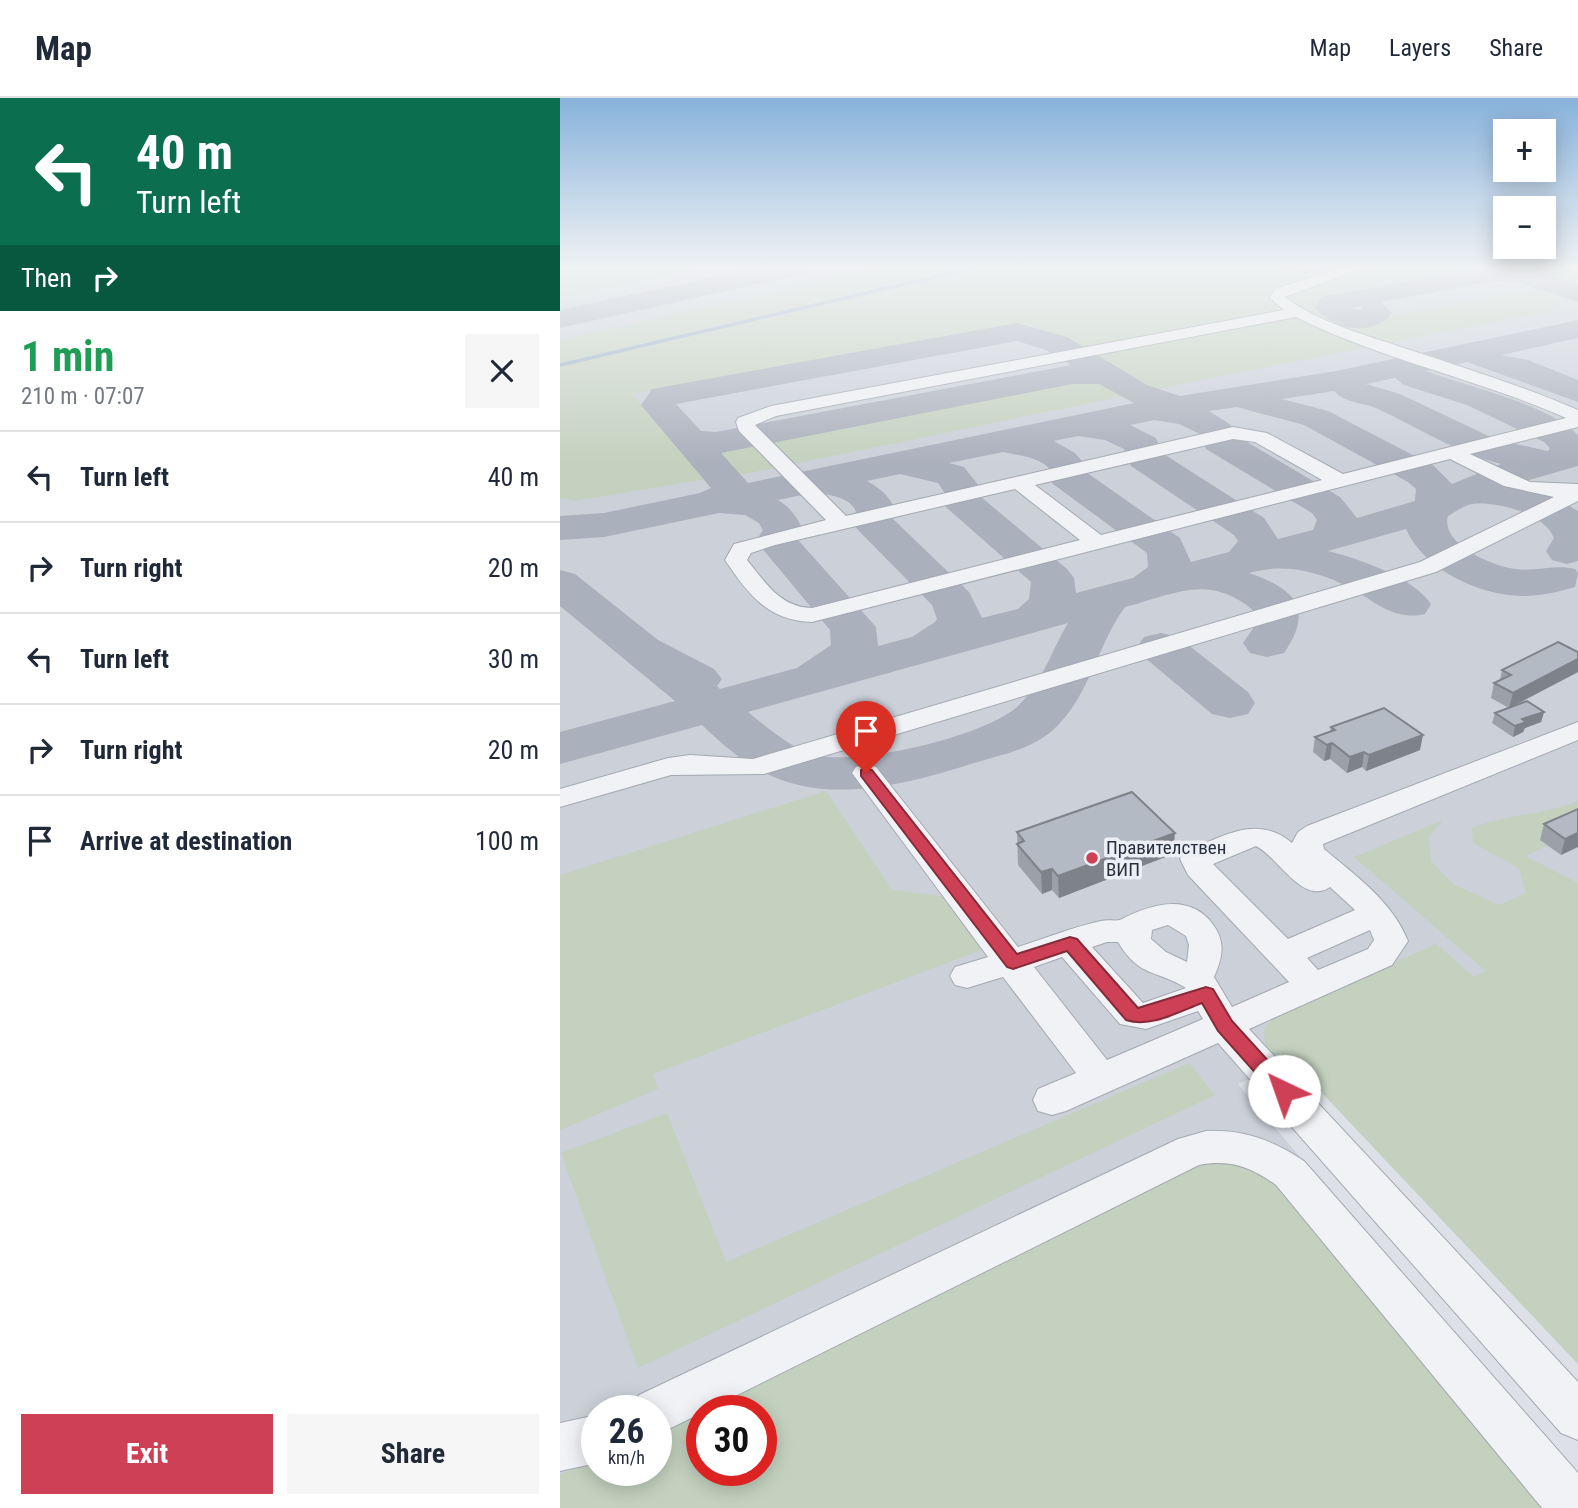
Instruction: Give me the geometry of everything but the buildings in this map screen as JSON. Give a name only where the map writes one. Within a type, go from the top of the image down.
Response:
[{"type":"street","points":[[841,523],[746,428],[745,422],[771,411],[1189,333]]},
{"type":"street","points":[[1351,333],[1498,384],[1578,419]]},
{"type":"street","points":[[1338,480],[1267,440],[1242,433],[752,544],[736,554],[736,560],[776,609],[796,616],[812,615],[1578,419]]},
{"type":"street","points":[[1453,453],[1537,491],[1578,491]]},
{"type":"street","points":[[1020,483],[1097,543]]},
{"type":"street","points":[[560,798],[668,767],[690,764],[754,768],[1428,568],[1578,491]]},
{"type":"street","points":[[1368,918],[1312,855],[1307,846],[1309,839],[1318,833],[1578,730]]},
{"type":"street","points":[[866,773],[1101,1079]]},
{"type":"street","points":[[1070,944],[1133,1015],[1146,1016],[1209,999],[1314,987],[1380,957],[1388,950],[1391,941],[1388,931],[1270,840],[1260,836],[1237,842],[1196,859],[1199,868],[1314,987]]},
{"type":"street","points":[[1209,999],[1206,941],[1191,920],[1172,912],[1160,913],[1136,923],[1133,931],[1140,950],[1209,999],[1578,1416]]},
{"type":"street","points":[[1283,955],[1368,918]]},
{"type":"street","points":[[967,975],[1105,931],[1133,931]]},
{"type":"street","points":[[1052,1100],[1101,1079],[1209,999]]},
{"type":"street","points":[[672,1402],[1192,1150],[1215,1145],[1241,1146],[1268,1157],[1290,1173],[1575,1508]]},
{"type":"street","points":[[560,1447],[581,1442]]},
{"type":"shaded area","points":[[560,333],[1578,333],[1578,1364],[1291,1060],[1238,1084],[1578,1484],[560,1508]]},
{"type":"green space","points":[[592,333],[987,333],[632,394],[707,479],[575,501],[560,498],[560,340]]},
{"type":"green space","points":[[1045,333],[1441,333],[1146,391]]},
{"type":"green space","points":[[1088,379],[1103,382],[1125,396],[740,475],[725,469],[717,455],[727,447],[745,441],[1058,380]]},
{"type":"green space","points":[[826,791],[892,890],[941,896],[984,949],[653,1074],[658,1089],[560,1130],[560,875]]},
{"type":"green space","points":[[1578,801],[1578,823],[1540,841],[1547,846],[1525,856],[1578,883],[1578,1364],[1291,1060],[1280,1064],[1265,1047],[1264,1029],[1276,1015],[1436,944],[1474,977],[1486,971],[1354,857],[1443,820],[1429,837],[1431,861],[1453,884],[1499,905],[1526,893],[1519,868],[1473,843],[1472,828]]},
{"type":"green space","points":[[1189,1063],[1215,1095],[638,1368],[561,1153],[667,1113],[726,1262]]},
{"type":"green space","points":[[1207,1160],[1239,1164],[1272,1180],[1545,1508],[560,1508],[560,1475],[581,1465],[581,1486],[672,1486],[672,1420],[686,1413],[686,1486],[777,1486],[777,1395],[724,1395]]},
{"type":"waterway","points":[[560,365],[697,333]]},
{"type":"taxiway","points":[[713,502],[728,495],[731,486],[658,405],[664,396],[1013,333]]},
{"type":"taxiway","points":[[1022,333],[1057,343],[1106,374]]},
{"type":"taxiway","points":[[1476,351],[1560,333]]},
{"type":"taxiway","points":[[718,501],[1140,412],[1336,381],[1476,351]]},
{"type":"taxiway","points":[[1476,351],[1480,358],[1517,367],[1578,392]]},
{"type":"taxiway","points":[[1405,367],[1415,378],[1479,398],[1557,434],[1570,447],[1561,458]]},
{"type":"taxiway","points":[[691,441],[716,443],[1072,374],[1106,374]]},
{"type":"taxiway","points":[[1106,374],[1135,392],[1177,405]]},
{"type":"taxiway","points":[[1352,381],[1345,380],[1344,383],[1353,391],[1388,401],[1464,439],[1504,454],[1545,461]]},
{"type":"taxiway","points":[[1251,402],[1316,418],[1421,474],[1434,485],[1437,494],[1431,508]]},
{"type":"taxiway","points":[[1159,411],[1206,423],[1219,432],[1219,441],[1326,505],[1338,519],[1329,538]]},
{"type":"taxiway","points":[[1085,427],[1116,432],[1137,441],[1143,446],[1144,458],[1250,527],[1259,542],[1244,561]]},
{"type":"taxiway","points":[[1011,443],[1035,446],[1056,456],[1068,467],[1066,476],[1165,547],[1170,560],[1168,570],[1149,586]]},
{"type":"taxiway","points":[[1431,508],[1501,476],[1578,454]]},
{"type":"taxiway","points":[[908,465],[951,475],[964,491],[961,500],[1052,578],[1052,601],[1035,617]]},
{"type":"taxiway","points":[[825,483],[850,487],[872,501],[876,512],[871,520],[953,601],[960,620],[951,632],[929,647]]},
{"type":"taxiway","points":[[1481,494],[1522,499],[1550,509],[1570,526],[1575,538],[1567,551]]},
{"type":"taxiway","points":[[560,528],[604,525],[718,501]]},
{"type":"taxiway","points":[[718,501],[756,506],[773,514],[783,530],[777,541],[853,627],[855,645],[846,659],[815,678]]},
{"type":"taxiway","points":[[1329,538],[1431,508]]},
{"type":"taxiway","points":[[1431,508],[1426,520],[1430,538],[1462,563],[1489,576],[1512,582],[1560,578]]},
{"type":"taxiway","points":[[1200,573],[1329,538]]},
{"type":"taxiway","points":[[1281,556],[1333,565],[1378,585],[1409,604]]},
{"type":"taxiway","points":[[1109,598],[1200,573]]},
{"type":"taxiway","points":[[1200,573],[1245,586],[1272,603],[1278,614],[1277,627],[1267,643]]},
{"type":"taxiway","points":[[560,583],[641,651],[678,672],[697,679]]},
{"type":"taxiway","points":[[711,707],[1109,598]]},
{"type":"taxiway","points":[[1017,731],[1036,718],[1050,701],[1094,618],[1109,598]]},
{"type":"taxiway","points":[[1161,647],[1230,703]]},
{"type":"taxiway","points":[[664,665],[711,707]]},
{"type":"taxiway","points":[[560,748],[711,707]]},
{"type":"taxiway","points":[[711,707],[771,755],[799,768],[830,774],[897,768],[1017,731]]},
{"type":"taxiway","points":[[1017,731],[1024,729]]},
{"type":"taxiway","points":[[989,743],[1017,731]]},
{"type":"place","name":"Правителствен ВИП","points":[[1092,858]]},
{"type":"route","points":[[866,773],[1013,962],[1070,944],[1133,1015],[1146,1016],[1206,994],[1225,1026],[1284,1091]]}]
